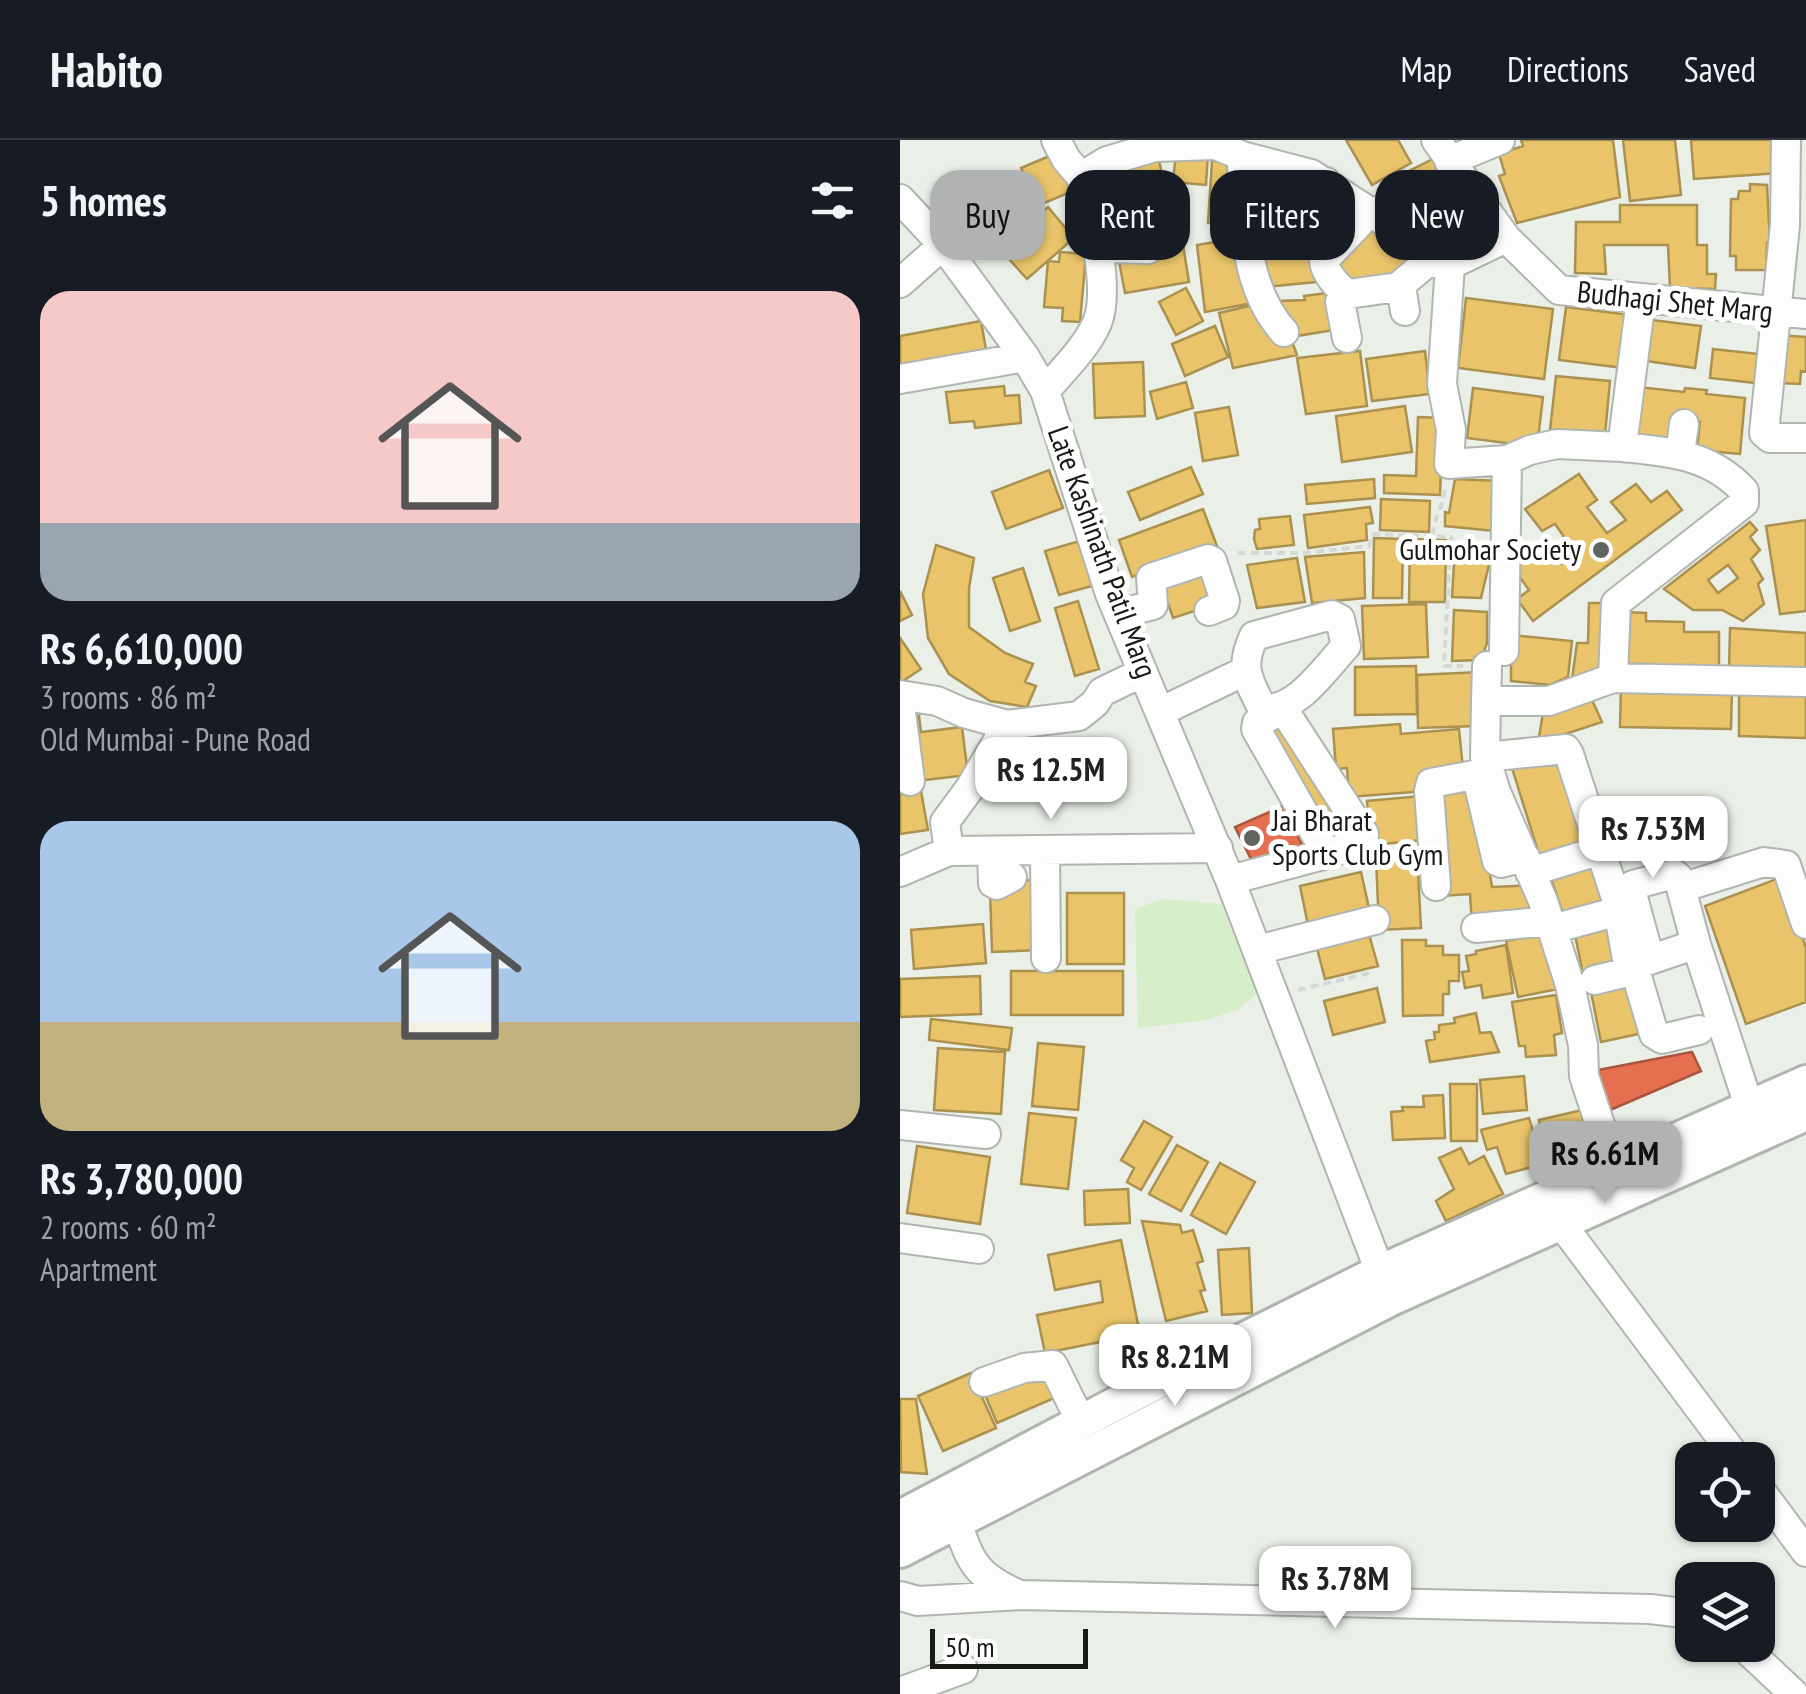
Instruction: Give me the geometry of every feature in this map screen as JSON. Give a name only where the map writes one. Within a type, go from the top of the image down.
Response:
[{"type":"main road","points":[[1553,1213],[1614,1168],[1806,1082]]},
{"type":"main road","points":[[900,1551],[951,1507],[1081,1422],[1553,1213],[1684,1167],[1806,1114]]},
{"type":"main road","points":[[900,1517],[951,1507],[1385,1286]]},
{"type":"street","points":[[1056,140],[1075,170]]},
{"type":"street","points":[[1442,150],[1500,140]]},
{"type":"street","points":[[1786,140],[1785,226],[1764,433],[1770,438],[1806,438]]},
{"type":"street","points":[[1093,170],[1107,161],[1155,147],[1216,145],[1296,170]]},
{"type":"street","name":"Budhagi Shet Marg","points":[[1442,150],[1488,208],[1506,238],[1559,290],[1806,314]]},
{"type":"street","points":[[1242,156],[1244,222],[1262,303],[1284,332]]},
{"type":"street","name":"Late Kashinath Patil Marg","points":[[902,205],[930,232]]},
{"type":"street","points":[[1355,212],[1440,262]]},
{"type":"street","points":[[1360,217],[1324,260],[1324,268],[1348,294],[1403,298],[1440,262],[1506,238]]},
{"type":"street","points":[[1355,222],[1360,217]]},
{"type":"street","points":[[900,283],[930,256]]},
{"type":"street","name":"Late Kashinath Patil Marg","points":[[954,260],[1025,356],[1045,392],[1119,614],[1218,848],[1385,1286]]},
{"type":"street","points":[[1045,392],[1089,338],[1099,318],[1100,260]]},
{"type":"street","points":[[1440,262],[1442,384],[1450,430],[1449,464],[1507,460],[1558,444],[1622,447],[1699,458],[1744,491],[1744,503],[1616,603],[1613,678]]},
{"type":"street","points":[[1343,291],[1340,302],[1348,338]]},
{"type":"street","points":[[1622,447],[1641,299]]},
{"type":"street","points":[[900,380],[1025,356]]},
{"type":"street","points":[[1680,454],[1684,424]]},
{"type":"street","points":[[1507,460],[1496,659],[1486,702],[1484,768],[1551,925],[1570,986],[1584,1076],[1614,1168]]},
{"type":"street","points":[[1119,614],[1153,605],[1151,578],[1208,559],[1226,600],[1224,605],[1208,611]]},
{"type":"street","points":[[1160,712],[1245,671]]},
{"type":"street","points":[[900,695],[937,701],[1007,725],[1079,716],[1102,692],[1143,672]]},
{"type":"street","points":[[1486,702],[1549,701],[1613,678],[1806,682]]},
{"type":"street","points":[[900,704],[910,781]]},
{"type":"street","points":[[1230,880],[1327,854],[1363,842],[1365,836],[1285,712],[1280,711],[1256,723],[1256,729],[1327,854]]},
{"type":"street","points":[[950,852],[946,822],[1007,725]]},
{"type":"street","points":[[1436,886],[1431,783],[1566,749],[1602,850],[1628,970],[1595,980]]},
{"type":"street","points":[[900,872],[950,852],[1218,848]]},
{"type":"street","points":[[1044,850],[1046,958]]},
{"type":"street","points":[[1528,864],[1602,850]]},
{"type":"street","points":[[992,851],[993,883],[1012,877]]},
{"type":"street","points":[[1681,888],[1764,862],[1796,862],[1806,924]]},
{"type":"street","points":[[1650,960],[1631,890],[1633,884],[1674,874],[1678,876],[1749,1106]]},
{"type":"street","points":[[1476,928],[1551,925],[1618,911]]},
{"type":"street","points":[[1257,950],[1374,920]]},
{"type":"street","points":[[1696,944],[1638,964],[1636,973],[1654,1034],[1662,1040],[1698,1030]]},
{"type":"street","points":[[900,1125],[986,1134]]},
{"type":"street","points":[[1553,1213],[1725,1442]]},
{"type":"street","points":[[900,1238],[978,1248]]},
{"type":"street","points":[[984,1382],[1024,1368],[1052,1365],[1081,1422]]},
{"type":"street","points":[[951,1507],[963,1546],[976,1569],[997,1586],[1021,1596]]},
{"type":"street","points":[[1775,1510],[1806,1552]]},
{"type":"street","points":[[900,1596],[918,1601],[1021,1596],[1675,1612]]},
{"type":"street","points":[[1760,1662],[1794,1694]]},
{"type":"street","points":[[900,1692],[963,1669]]},
{"type":"path","points":[[1433,536],[1433,522],[1444,502],[1449,464]]},
{"type":"path","points":[[1238,553],[1369,546],[1372,534],[1450,536],[1444,666],[1496,659]]},
{"type":"path","points":[[1274,996],[1374,972]]},
{"type":"green space","points":[[1162,899],[1221,904],[1257,993],[1240,1009],[1206,1020],[1138,1028],[1135,909]]},
{"type":"building: Homes","points":[[1346,140],[1398,140],[1411,163],[1399,170],[1375,170],[1372,185]]},
{"type":"building: Homes","points":[[1521,140],[1613,140],[1620,197],[1517,223],[1499,176],[1505,174],[1499,154],[1523,146]]},
{"type":"building: Homes","points":[[1623,140],[1675,140],[1681,195],[1630,201]]},
{"type":"building: Homes","points":[[1691,140],[1776,140],[1779,173],[1694,179]]},
{"type":"building: Homes","points":[[1059,152],[1067,170],[1065,194],[1045,203],[1045,170],[1021,168]]},
{"type":"building: Homes","points":[[1176,152],[1208,154],[1206,185],[1190,184],[1190,170],[1174,170]]},
{"type":"building: Homes","points":[[1158,156],[1161,170],[1119,170]]},
{"type":"building: Homes","points":[[1433,159],[1438,170],[1411,170]]},
{"type":"building: Homes","points":[[1212,161],[1232,161],[1232,170],[1211,170]]},
{"type":"building: Homes","points":[[1750,184],[1767,185],[1770,243],[1766,270],[1736,270],[1736,256],[1730,256],[1731,199],[1738,199],[1739,191],[1750,191]]},
{"type":"building: Homes","points":[[1620,205],[1697,205],[1697,245],[1707,245],[1707,274],[1716,274],[1715,289],[1670,288],[1668,245],[1604,245],[1606,274],[1575,273],[1576,222],[1620,222]]},
{"type":"building: Homes","points":[[1048,207],[1065,227],[1065,246],[1027,279],[1010,260],[1045,260]]},
{"type":"building: Homes","points":[[1368,224],[1375,230],[1375,260],[1413,260],[1420,266],[1349,289],[1327,265],[1332,260],[1355,260],[1355,237]]},
{"type":"building: Homes","points":[[1210,243],[1210,260],[1247,260],[1253,303],[1205,312],[1197,245]]},
{"type":"building: Homes","points":[[1060,252],[1065,252],[1065,260],[1085,260],[1080,322],[1062,321],[1063,308],[1044,307],[1048,261],[1059,262]]},
{"type":"building: Homes","points":[[1119,260],[1185,260],[1189,282],[1125,293]]},
{"type":"building: Homes","points":[[1262,260],[1314,260],[1316,282],[1264,287]]},
{"type":"building: Homes","points":[[1186,288],[1203,321],[1176,335],[1159,302]]},
{"type":"building: Homes","points":[[1334,292],[1340,329],[1291,337],[1278,301],[1305,300],[1304,296]]},
{"type":"building: Homes","points":[[1466,298],[1553,309],[1544,379],[1458,368]]},
{"type":"building: Homes","points":[[1258,304],[1293,344],[1297,355],[1233,368],[1219,313]]},
{"type":"building: Homes","points":[[1566,307],[1631,315],[1624,368],[1559,360]]},
{"type":"building: Homes","points":[[1652,320],[1701,326],[1695,368],[1646,361]]},
{"type":"building: Homes","points":[[981,321],[988,361],[900,371],[900,336]]},
{"type":"building: Homes","points":[[1215,326],[1228,357],[1185,376],[1172,344]]},
{"type":"building: Homes","points":[[1778,335],[1806,337],[1806,372],[1801,371],[1800,384],[1775,383]]},
{"type":"building: Homes","points":[[1713,349],[1759,354],[1756,383],[1710,378]]},
{"type":"building: Homes","points":[[1360,351],[1367,406],[1306,414],[1297,358]]},
{"type":"building: Homes","points":[[1425,351],[1430,394],[1372,401],[1366,359]]},
{"type":"building: Homes","points":[[1143,362],[1145,416],[1095,418],[1093,364]]},
{"type":"building: Homes","points":[[1556,376],[1610,381],[1604,445],[1549,439]]},
{"type":"building: Homes","points":[[1186,382],[1193,408],[1157,419],[1150,392]]},
{"type":"building: Homes","points":[[1004,386],[1005,396],[1019,395],[1021,423],[975,428],[974,421],[950,423],[946,392]]},
{"type":"building: Homes","points":[[1638,387],[1707,390],[1706,394],[1745,398],[1740,454],[1697,450],[1700,422],[1677,420],[1675,448],[1632,444]]},
{"type":"building: Homes","points":[[1473,388],[1543,397],[1537,447],[1467,438]]},
{"type":"building: Homes","points":[[1405,406],[1412,452],[1342,462],[1336,416]]},
{"type":"building: Homes","points":[[1229,407],[1238,455],[1203,461],[1195,413]]},
{"type":"building: Homes","points":[[1418,417],[1443,418],[1440,495],[1384,493],[1384,475],[1416,476]]},
{"type":"building: Homes","points":[[1191,467],[1203,494],[1140,520],[1128,492]]},
{"type":"building: Homes","points":[[1049,470],[1063,508],[1006,529],[992,492]]},
{"type":"building: Homes","name":"Gulmohar Society","points":[[1579,474],[1597,500],[1587,507],[1607,533],[1626,520],[1611,502],[1636,484],[1651,502],[1667,491],[1682,510],[1533,621],[1517,599],[1529,590],[1514,569],[1547,545],[1562,564],[1576,554],[1555,524],[1542,531],[1525,509]]},
{"type":"building: Homes","points":[[1374,479],[1375,498],[1307,504],[1305,485]]},
{"type":"building: Homes","points":[[1455,479],[1501,481],[1494,531],[1445,526]]},
{"type":"building: Homes","points":[[1381,499],[1430,501],[1429,532],[1380,530]]},
{"type":"building: Homes","points":[[1370,507],[1373,523],[1366,524],[1367,540],[1308,548],[1304,515]]},
{"type":"building: Homes","points":[[1203,509],[1217,546],[1132,577],[1119,540]]},
{"type":"building: Homes","points":[[1290,516],[1294,545],[1257,549],[1254,539],[1255,530],[1260,529],[1259,519]]},
{"type":"building: Homes","points":[[1806,520],[1806,611],[1780,614],[1766,526]]},
{"type":"building: Homes","points":[[1750,522],[1757,530],[1750,537],[1760,550],[1751,559],[1763,579],[1758,584],[1764,604],[1743,621],[1722,610],[1693,610],[1664,589]],"holes":[[[1728,565],[1738,578],[1718,593],[1708,580]]]},
{"type":"building: Homes","points":[[1374,538],[1403,539],[1402,598],[1373,598]]},
{"type":"building: Homes","points":[[1410,539],[1446,540],[1445,602],[1409,602]]},
{"type":"building: Homes","points":[[1083,540],[1096,585],[1059,595],[1045,551]]},
{"type":"building: Homes","points":[[936,545],[974,558],[969,627],[1005,653],[1033,664],[1025,682],[1036,686],[1027,707],[990,701],[949,674],[928,638],[923,594]]},
{"type":"building: Homes","points":[[1455,547],[1492,552],[1481,598],[1452,597]]},
{"type":"building: Homes","points":[[1364,552],[1365,598],[1312,603],[1305,557]]},
{"type":"building: Homes","points":[[1297,558],[1305,602],[1257,608],[1247,565]]},
{"type":"building: Homes","points":[[1209,564],[1222,602],[1173,618],[1160,580]]},
{"type":"building: Homes","points":[[1023,568],[1040,621],[1010,631],[993,578]]},
{"type":"building: Homes","points":[[900,591],[912,615],[900,621]]},
{"type":"building: Homes","points":[[1078,601],[1099,669],[1075,676],[1055,608]]},
{"type":"building: Homes","points":[[1589,603],[1607,603],[1604,671],[1572,679],[1577,643],[1588,643]]},
{"type":"building: Homes","points":[[1426,604],[1428,657],[1364,659],[1362,606]]},
{"type":"building: Homes","points":[[1454,610],[1487,612],[1487,643],[1481,660],[1452,661]]},
{"type":"building: Homes","points":[[1625,612],[1646,613],[1646,621],[1684,622],[1684,632],[1719,632],[1719,671],[1624,669]]},
{"type":"building: Homes","points":[[1730,628],[1806,633],[1806,675],[1729,672]]},
{"type":"building: Homes","points":[[1511,635],[1572,641],[1568,677],[1550,685],[1511,681]]},
{"type":"building: Homes","points":[[900,638],[921,669],[900,683]]},
{"type":"building: Homes","points":[[1416,666],[1417,714],[1355,715],[1355,667]]},
{"type":"building: Homes","points":[[1480,672],[1477,726],[1418,728],[1417,675]]},
{"type":"building: Homes","points":[[1621,686],[1732,688],[1731,729],[1620,727]]},
{"type":"building: Homes","points":[[1739,687],[1806,687],[1806,738],[1739,736]]},
{"type":"building: Homes","points":[[1588,691],[1602,722],[1538,743],[1543,713]]},
{"type":"building: Homes","points":[[1284,713],[1358,834],[1334,849],[1259,728]]},
{"type":"building: Homes","points":[[919,716],[921,732],[962,727],[968,775],[916,781],[908,717]]},
{"type":"building: Homes","points":[[1400,724],[1401,734],[1459,729],[1463,769],[1426,791],[1349,797],[1347,768],[1336,769],[1333,729]]},
{"type":"building: Homes","points":[[1563,752],[1593,849],[1542,864],[1512,768]]},
{"type":"building: Homes","points":[[1476,787],[1492,887],[1534,885],[1542,920],[1472,925],[1470,894],[1442,896],[1432,791]]},
{"type":"building: Homes","points":[[921,791],[928,830],[900,834],[900,794]]},
{"type":"building: Homes","points":[[1421,796],[1425,840],[1371,845],[1367,801]]},
{"type":"building: Homes","points":[[1417,854],[1421,928],[1379,930],[1376,856]]},
{"type":"building: Homes","points":[[1600,861],[1615,906],[1565,920],[1550,875]]},
{"type":"building: Homes","points":[[1361,872],[1371,917],[1309,930],[1300,886]]},
{"type":"building: Homes","points":[[1782,877],[1806,948],[1806,1002],[1746,1024],[1705,906]]},
{"type":"building: Homes","points":[[1037,880],[1040,950],[992,952],[990,890],[1006,881]]},
{"type":"building: Homes","points":[[1067,893],[1124,893],[1124,964],[1067,964]]},
{"type":"building: Homes","points":[[1611,923],[1621,972],[1584,979],[1574,930]]},
{"type":"building: Homes","points":[[983,924],[986,963],[914,969],[911,930]]},
{"type":"building: Homes","points":[[1366,924],[1378,966],[1325,979],[1314,937]]},
{"type":"building: Homes","points":[[1545,933],[1558,989],[1518,997],[1506,941]]},
{"type":"building: Homes","points":[[1402,940],[1426,940],[1426,946],[1443,946],[1443,955],[1459,955],[1459,981],[1449,981],[1449,994],[1443,994],[1443,1015],[1403,1016]]},
{"type":"building: Homes","points":[[1506,945],[1513,993],[1483,998],[1481,985],[1465,988],[1462,972],[1469,971],[1466,956]]},
{"type":"building: Homes","points":[[1011,971],[1123,971],[1123,1015],[1011,1015]]},
{"type":"building: Homes","points":[[980,976],[981,1014],[900,1017],[900,979]]},
{"type":"building: Homes","points":[[1638,983],[1648,1032],[1601,1042],[1591,992]]},
{"type":"building: Homes","points":[[1377,988],[1385,1022],[1333,1035],[1324,1001]]},
{"type":"building: Homes","points":[[1556,995],[1562,1033],[1554,1035],[1556,1055],[1526,1057],[1525,1046],[1519,1046],[1512,1002]]},
{"type":"building: Homes","points":[[1476,1013],[1480,1033],[1491,1032],[1499,1052],[1430,1062],[1426,1041],[1435,1039],[1439,1025],[1455,1023],[1454,1018]]},
{"type":"building: Homes","points":[[931,1019],[1012,1028],[1009,1050],[929,1040]]},
{"type":"building: Homes","points":[[1038,1043],[1084,1047],[1078,1110],[1032,1106]]},
{"type":"building: Homes","points":[[938,1048],[1005,1052],[1001,1114],[934,1110]]},
{"type":"building: Homes","points":[[1524,1076],[1527,1110],[1483,1114],[1480,1080]]},
{"type":"building: Homes","points":[[1450,1084],[1477,1084],[1477,1141],[1451,1141]]},
{"type":"building: Homes","points":[[1443,1095],[1445,1138],[1393,1140],[1391,1112],[1403,1111],[1402,1107],[1424,1107],[1423,1096]]},
{"type":"building: Homes","points":[[1591,1108],[1601,1153],[1548,1165],[1539,1120]]},
{"type":"building: Homes","points":[[1029,1113],[1076,1118],[1068,1189],[1021,1184]]},
{"type":"building: Homes","points":[[1529,1118],[1543,1164],[1506,1174],[1497,1147],[1487,1150],[1481,1130]]},
{"type":"building: Homes","points":[[1144,1121],[1172,1137],[1141,1190],[1127,1182],[1134,1168],[1121,1160]]},
{"type":"building: Homes","points":[[1177,1145],[1208,1162],[1181,1211],[1149,1194]]},
{"type":"building: Homes","points":[[917,1146],[990,1157],[980,1224],[907,1213]]},
{"type":"building: Homes","points":[[1461,1148],[1469,1164],[1484,1156],[1503,1194],[1446,1221],[1436,1201],[1454,1189],[1439,1158]]},
{"type":"building: Homes","points":[[1220,1163],[1255,1182],[1226,1234],[1191,1215]]},
{"type":"building: Homes","points":[[1128,1189],[1130,1223],[1085,1225],[1084,1191]]},
{"type":"building: Homes","points":[[1142,1221],[1180,1225],[1182,1233],[1193,1230],[1203,1261],[1197,1263],[1207,1311],[1166,1321]]},
{"type":"building: Homes","points":[[1121,1240],[1140,1334],[1045,1353],[1037,1315],[1103,1302],[1100,1281],[1055,1290],[1048,1255]]},
{"type":"building: Homes","points":[[1249,1248],[1252,1313],[1222,1315],[1218,1250]]},
{"type":"building: Homes","points":[[1050,1371],[1061,1395],[997,1423],[983,1390]]},
{"type":"building: Homes","points":[[971,1373],[996,1428],[943,1451],[918,1396]]},
{"type":"building: Homes","points":[[900,1399],[916,1399],[927,1474],[901,1472]]},
{"type":"building: Shops","points":[[1283,806],[1303,847],[1256,869],[1235,827]]},
{"type":"building: Shops","points":[[1692,1052],[1701,1071],[1610,1110],[1593,1071]]},
{"type":"place","name":"Gulmohar Society","points":[[1601,550]]},
{"type":"place","name":"Jai Bharat Sports Club Gym","points":[[1252,838]]}]
